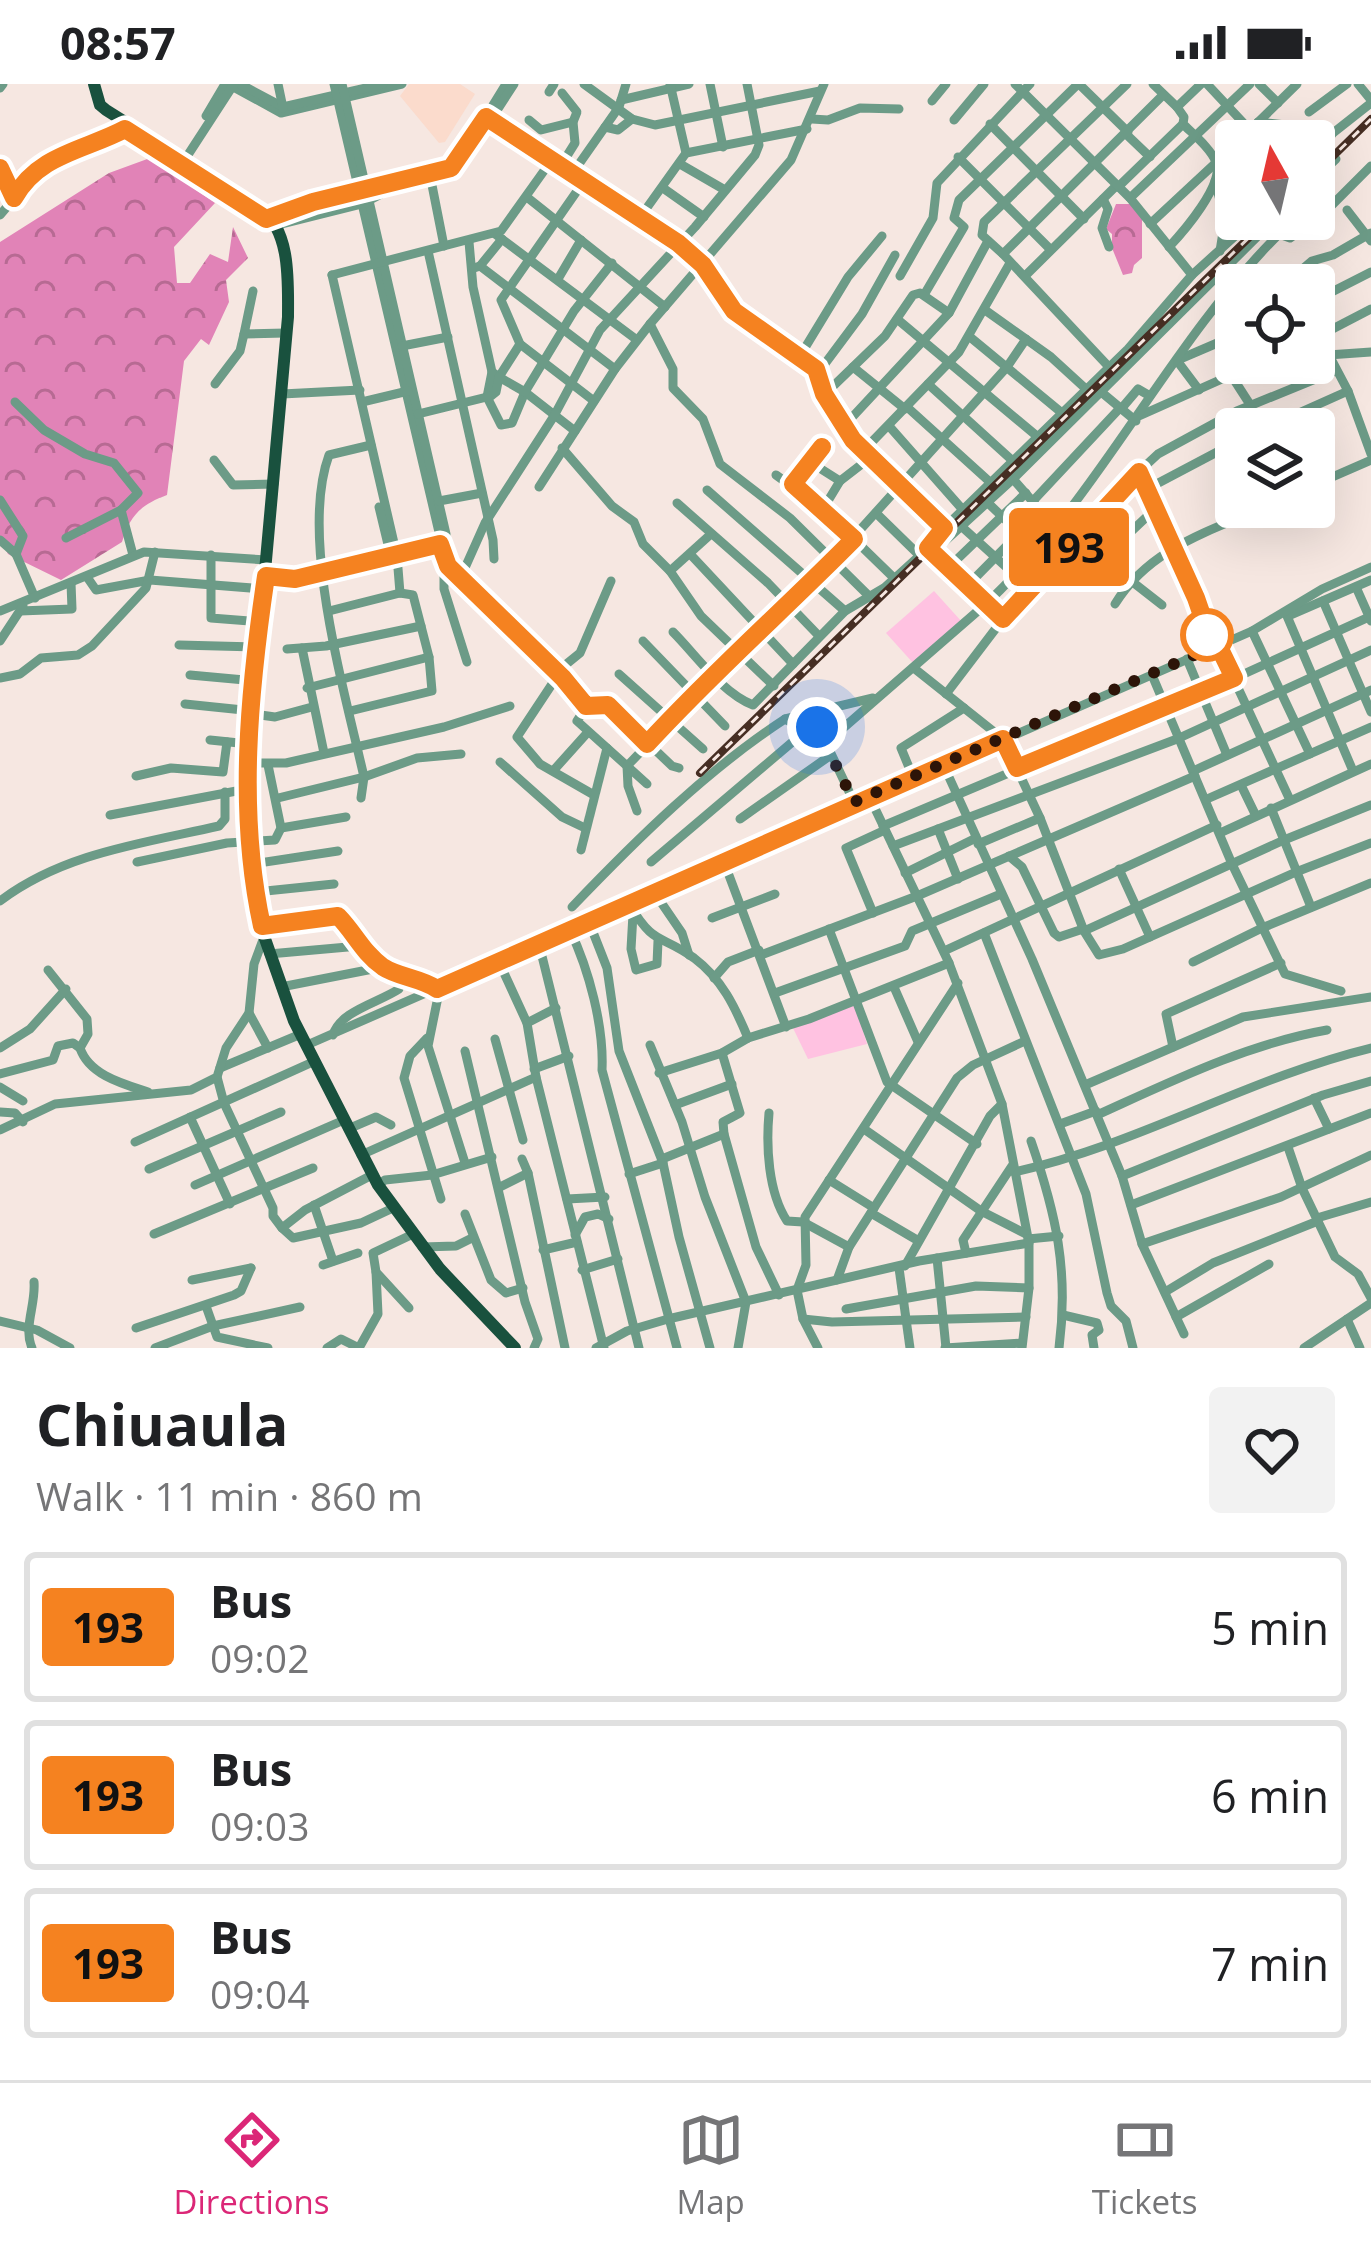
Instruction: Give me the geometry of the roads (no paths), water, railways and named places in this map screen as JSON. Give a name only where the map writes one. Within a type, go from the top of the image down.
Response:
[{"type":"main road","points":[[90,84],[98,108],[271,221],[281,260],[285,330],[247,763],[251,864],[263,931],[304,1040],[375,1180],[440,1269],[515,1348]]},
{"type":"street","points":[[181,160],[232,84],[282,110],[341,91],[383,84]]},
{"type":"street","points":[[278,84],[282,110]]},
{"type":"street","points":[[341,91],[402,84]]},
{"type":"street","points":[[584,84],[620,103],[632,119],[655,125],[822,88]]},
{"type":"street","points":[[572,174],[620,103],[626,84]]},
{"type":"street","points":[[620,103],[688,84]]},
{"type":"street","points":[[710,84],[723,147]]},
{"type":"street","points":[[460,579],[488,518],[554,416],[600,330],[755,155],[758,140],[747,84]]},
{"type":"street","points":[[785,84],[788,97]]},
{"type":"street","points":[[932,101],[946,84]]},
{"type":"street","points":[[953,120],[984,84]]},
{"type":"street","points":[[924,296],[964,227],[954,218],[955,208],[1078,84],[1150,157]]},
{"type":"street","points":[[1109,367],[988,241],[981,226],[1127,84]]},
{"type":"street","points":[[1153,84],[1177,107],[1184,124],[1215,160]]},
{"type":"street","points":[[1177,107],[1204,84],[1247,120]]},
{"type":"street","points":[[1130,198],[1254,84],[1278,103]]},
{"type":"street","points":[[1260,120],[1297,84]]},
{"type":"street","points":[[1309,112],[1347,84]]},
{"type":"street","points":[[1335,131],[1371,101],[1358,84]]},
{"type":"street","points":[[271,221],[313,202],[364,196],[458,172],[508,85]]},
{"type":"street","points":[[641,216],[683,158],[680,121],[670,86]]},
{"type":"street","points":[[900,275],[934,218],[937,183],[1022,87],[1130,198],[1192,274]]},
{"type":"street","points":[[539,487],[637,340],[778,179],[809,124],[822,88]]},
{"type":"street","points":[[418,414],[496,392],[473,287],[477,267],[498,236],[575,143],[577,112],[555,90]]},
{"type":"street","points":[[341,91],[444,549],[460,579],[586,706]]},
{"type":"street","points":[[823,508],[840,481],[970,337],[1007,258],[1028,227],[1163,95]]},
{"type":"street","points":[[683,158],[828,121],[860,108],[899,109]]},
{"type":"street","points":[[489,119],[641,216],[703,265],[734,311],[818,373],[824,394],[844,426],[944,528]]},
{"type":"street","points":[[271,221],[316,215],[451,168],[489,119]]},
{"type":"street","points":[[605,127],[618,130],[632,119]]},
{"type":"street","points":[[529,120],[541,130],[573,122]]},
{"type":"street","points":[[990,124],[1084,219]]},
{"type":"street","points":[[1025,276],[1184,124]]},
{"type":"street","points":[[0,215],[28,178],[53,160],[127,127]]},
{"type":"street","points":[[958,157],[1050,249]]},
{"type":"street","points":[[683,158],[725,190]]},
{"type":"street","points":[[1150,224],[1215,162]]},
{"type":"street","points":[[1257,264],[1279,234],[1290,238],[1323,214],[1371,166]]},
{"type":"street","points":[[0,168],[14,198]]},
{"type":"street","points":[[431,180],[444,246]]},
{"type":"street","points":[[1169,248],[1199,211],[1215,181]]},
{"type":"street","points":[[584,182],[501,300],[520,344],[594,401]]},
{"type":"street","points":[[663,188],[704,217]]},
{"type":"street","points":[[529,198],[665,307]]},
{"type":"street","points":[[1103,199],[1108,209],[1103,234],[1109,247]]},
{"type":"street","points":[[313,202],[316,215]]},
{"type":"street","points":[[1308,264],[1370,236],[1347,210]]},
{"type":"street","points":[[400,593],[357,390],[328,280],[332,275],[498,236],[637,340]]},
{"type":"street","points":[[800,356],[848,277],[882,236]]},
{"type":"street","points":[[558,279],[581,240]]},
{"type":"street","points":[[1220,250],[1222,240]]},
{"type":"street","points":[[926,552],[944,528],[1109,367],[1192,274],[1231,240]]},
{"type":"street","points":[[673,632],[715,676],[753,705],[844,611],[872,599],[1013,479],[1254,240]]},
{"type":"street","points":[[844,426],[949,313],[988,241]]},
{"type":"street","points":[[469,242],[477,267],[615,369]]},
{"type":"street","points":[[428,251],[494,559]]},
{"type":"street","points":[[818,373],[862,314],[895,255]]},
{"type":"street","points":[[487,397],[501,424],[512,423],[562,329],[612,263]]},
{"type":"street","points":[[1335,292],[1371,272]]},
{"type":"street","points":[[215,384],[240,351],[253,291]]},
{"type":"street","points":[[824,394],[914,295],[924,296],[949,313]]},
{"type":"street","points":[[826,743],[875,697],[915,669],[1040,552],[1215,306]]},
{"type":"street","points":[[1335,328],[1371,309]]},
{"type":"street","points":[[985,310],[1086,389]]},
{"type":"street","points":[[897,319],[1038,437]]},
{"type":"street","points":[[650,324],[673,369],[673,388],[703,418],[720,464],[790,518],[872,599]]},
{"type":"street","points":[[244,334],[285,330]]},
{"type":"street","points":[[395,331],[439,501],[443,589],[467,662]]},
{"type":"street","points":[[402,346],[448,337]]},
{"type":"street","points":[[970,337],[1062,413]]},
{"type":"street","points":[[637,811],[627,766],[759,628],[790,604],[854,539],[1007,367],[1026,339]]},
{"type":"street","points":[[495,374],[520,344]]},
{"type":"street","points":[[1179,360],[1215,344]]},
{"type":"street","points":[[1335,355],[1371,352]]},
{"type":"street","points":[[1179,360],[1199,390]]},
{"type":"street","points":[[853,367],[991,483]]},
{"type":"street","points":[[1335,371],[1348,392],[1371,457],[1335,475]]},
{"type":"street","points":[[495,374],[574,431]]},
{"type":"street","points":[[1138,419],[1215,382]]},
{"type":"street","points":[[1238,384],[1251,406]]},
{"type":"street","points":[[1246,408],[1304,384]]},
{"type":"street","points":[[928,385],[1013,462]]},
{"type":"street","points":[[948,568],[1001,517],[1030,497],[1138,389],[1150,396]]},
{"type":"street","points":[[282,394],[357,390]]},
{"type":"street","points":[[357,390],[364,424]]},
{"type":"street","points":[[362,402],[410,391]]},
{"type":"street","points":[[1100,391],[1138,419]]},
{"type":"street","points":[[1238,408],[1244,392]]},
{"type":"street","points":[[1311,408],[1348,392]]},
{"type":"street","points":[[15,402],[44,430],[120,468],[138,493],[121,510],[66,538]]},
{"type":"street","points":[[946,694],[1003,619],[1139,472],[1167,447],[1215,423]]},
{"type":"street","points":[[889,426],[963,510]]},
{"type":"street","points":[[361,798],[364,777],[323,573],[321,510],[326,462],[333,451],[368,445]]},
{"type":"street","points":[[793,484],[822,447]]},
{"type":"street","points":[[562,448],[612,506],[634,522],[643,544],[670,571],[701,616],[774,686]]},
{"type":"street","points":[[1147,489],[1215,453]]},
{"type":"street","points":[[214,460],[233,485],[274,484]]},
{"type":"street","points":[[810,462],[840,481]]},
{"type":"street","points":[[1139,472],[1215,646],[1290,800]]},
{"type":"street","points":[[776,475],[823,508],[895,579]]},
{"type":"street","points":[[968,585],[1041,512],[1013,479]]},
{"type":"street","points":[[707,490],[844,611]]},
{"type":"street","points":[[439,501],[482,493]]},
{"type":"street","points":[[0,500],[23,536],[16,554],[26,604],[0,641]]},
{"type":"street","points":[[987,502],[1040,552]]},
{"type":"street","points":[[677,503],[820,635]]},
{"type":"street","points":[[1101,560],[1156,508]]},
{"type":"street","points":[[121,510],[133,555]]},
{"type":"street","points":[[875,513],[948,568],[1003,619]]},
{"type":"street","points":[[961,526],[1016,576]]},
{"type":"street","points":[[1114,604],[1130,580],[1173,546],[1215,528]]},
{"type":"street","points":[[670,571],[711,534]]},
{"type":"street","points":[[0,540],[16,554]]},
{"type":"street","points":[[87,577],[96,590],[150,580],[265,582],[444,549]]},
{"type":"street","points":[[1113,550],[1130,580],[1162,605]]},
{"type":"street","points":[[0,611],[26,604],[133,555],[155,552],[267,560]]},
{"type":"street","points":[[0,678],[20,674],[41,658],[78,655],[92,646],[136,602],[150,580],[155,552]]},
{"type":"street","points":[[211,555],[212,618],[261,622]]},
{"type":"street","points":[[692,555],[794,664]]},
{"type":"street","points":[[218,1073],[268,1048],[332,1035],[631,908],[654,892],[854,802],[1252,631],[1322,589],[1371,567]]},
{"type":"street","points":[[1265,624],[1371,580]]},
{"type":"street","points":[[594,795],[530,754],[517,737],[568,661],[580,653],[611,581]]},
{"type":"street","points":[[26,604],[72,609],[71,583]]},
{"type":"street","points":[[873,913],[846,848],[1017,768],[1370,618],[1356,587]]},
{"type":"street","points":[[329,611],[400,593],[415,598],[429,657],[432,691],[350,712]]},
{"type":"street","points":[[1323,601],[1348,661],[1367,692],[1371,712]]},
{"type":"street","points":[[1287,616],[1353,771]]},
{"type":"street","points":[[287,649],[421,626]]},
{"type":"street","points":[[1252,631],[1310,754]]},
{"type":"street","points":[[643,641],[725,726]]},
{"type":"street","points":[[179,646],[259,647]]},
{"type":"street","points":[[302,648],[324,752]]},
{"type":"street","points":[[893,846],[1178,739],[1371,650]]},
{"type":"street","points":[[308,688],[429,657]]},
{"type":"street","points":[[1187,659],[1227,755]]},
{"type":"street","points":[[915,669],[1003,739],[1099,955],[1371,843]]},
{"type":"street","points":[[619,674],[703,749]]},
{"type":"street","points":[[190,675],[256,681]]},
{"type":"street","points":[[1152,675],[1232,864],[1285,974],[1341,991]]},
{"type":"street","points":[[714,972],[732,960],[958,879],[1367,692]]},
{"type":"street","points":[[572,907],[701,783],[785,719],[875,697]]},
{"type":"street","points":[[185,704],[275,717],[312,707]]},
{"type":"street","points":[[586,706],[608,705],[679,768]]},
{"type":"street","points":[[247,763],[268,765],[444,727],[510,706]]},
{"type":"street","points":[[586,706],[577,719],[647,784]]},
{"type":"street","points":[[913,777],[901,748],[964,708]]},
{"type":"street","points":[[807,711],[812,729]]},
{"type":"street","points":[[785,719],[812,729],[826,743],[854,802]]},
{"type":"street","points":[[1207,799],[1371,727]]},
{"type":"street","points":[[651,862],[812,729]]},
{"type":"street","points":[[553,771],[588,731]]},
{"type":"street","points":[[210,740],[249,744]]},
{"type":"street","points":[[136,776],[171,768],[223,772],[227,742]]},
{"type":"street","points":[[580,850],[607,748]]},
{"type":"street","points":[[278,799],[417,758],[461,754]]},
{"type":"street","points":[[740,819],[831,755]]},
{"type":"street","points":[[500,762],[562,817],[584,828]]},
{"type":"street","points":[[943,764],[1085,1085],[1122,1176],[1142,1244],[1184,1334]]},
{"type":"street","points":[[944,951],[1068,891],[1371,764]]},
{"type":"street","points":[[137,862],[275,840],[281,828],[268,765]]},
{"type":"street","points":[[1240,785],[1256,816]]},
{"type":"street","points":[[110,815],[247,789]]},
{"type":"street","points":[[0,901],[39,875],[108,850],[220,826],[225,819],[225,792]]},
{"type":"street","points":[[869,796],[958,983],[1002,1104],[1028,1239],[1029,1288],[1022,1346],[945,1348],[938,1258]]},
{"type":"street","points":[[1009,856],[1022,866],[1059,937],[1371,805]]},
{"type":"street","points":[[1270,808],[1310,907]]},
{"type":"street","points":[[281,828],[346,818]]},
{"type":"street","points":[[905,873],[946,852],[1040,818]]},
{"type":"street","points":[[938,829],[958,879]]},
{"type":"street","points":[[1022,866],[1023,849]]},
{"type":"street","points":[[251,864],[338,851]]},
{"type":"street","points":[[724,862],[787,1027]]},
{"type":"street","points":[[1119,869],[1150,937]]},
{"type":"street","points":[[1193,962],[1371,883]]},
{"type":"street","points":[[256,892],[334,884]]},
{"type":"street","points":[[654,892],[682,933],[689,955]]},
{"type":"street","points":[[712,918],[776,894]]},
{"type":"street","points":[[775,993],[905,946],[912,931],[1001,894]]},
{"type":"street","points":[[631,908],[636,970],[657,964],[658,941]]},
{"type":"street","points":[[631,908],[658,941],[714,972],[748,1038]]},
{"type":"street","points":[[0,1130],[56,1104],[191,1090],[209,1084],[249,1012],[263,931],[338,916],[359,946],[383,967],[438,988]]},
{"type":"street","points":[[589,922],[607,968],[623,1063],[662,1161],[710,1348]]},
{"type":"street","points":[[829,929],[884,1077],[977,1144]]},
{"type":"street","points":[[570,930],[582,956],[601,1041],[602,1070],[677,1348]]},
{"type":"street","points":[[984,933],[1060,1124],[1093,1217],[1111,1306],[1126,1321],[1133,1348]]},
{"type":"street","points":[[539,944],[639,1348]]},
{"type":"street","points":[[269,954],[359,946]]},
{"type":"street","points":[[499,962],[526,1022],[601,1346],[636,1328],[668,1319],[919,1262],[1059,1236]]},
{"type":"street","points":[[1173,1047],[1166,1014],[1281,963]]},
{"type":"street","points":[[659,1073],[949,964]]},
{"type":"street","points":[[281,987],[383,967]]},
{"type":"street","points":[[48,970],[89,1027],[80,1048]]},
{"type":"street","points":[[332,1035],[334,1026],[347,1016],[399,989],[401,972]]},
{"type":"street","points":[[818,1348],[803,1318],[797,1290],[806,1265],[803,1222],[958,983]]},
{"type":"street","points":[[894,987],[918,1042]]},
{"type":"street","points":[[438,988],[439,1005],[427,1038],[410,1056],[404,1078],[441,1199]]},
{"type":"street","points":[[0,1048],[30,1029],[66,989]]},
{"type":"street","points":[[1085,1085],[1243,1017],[1371,997]]},
{"type":"street","points":[[526,1022],[556,1008]]},
{"type":"street","points":[[249,1012],[268,1048]]},
{"type":"street","points":[[1060,1124],[1292,1036],[1327,1030]]},
{"type":"street","points":[[427,1038],[465,1163]]},
{"type":"street","points":[[495,1039],[523,1140]]},
{"type":"street","points":[[836,1280],[849,1247],[963,1071],[1025,1041]]},
{"type":"street","points":[[0,1074],[53,1060],[58,1046],[74,1042],[89,1065],[148,1092]]},
{"type":"street","points":[[650,1046],[691,1146],[705,1197],[752,1301]]},
{"type":"street","points":[[966,1253],[963,1240],[1013,1169],[1040,1167],[1110,1145],[1259,1083],[1371,1048]]},
{"type":"street","points":[[465,1052],[538,1340],[534,1348]]},
{"type":"street","points":[[722,1053],[740,1113],[723,1122],[724,1134],[746,1218],[779,1295]]},
{"type":"street","points":[[362,1155],[478,1104],[569,1056]]},
{"type":"street","points":[[135,1142],[315,1061]]},
{"type":"street","points":[[218,1073],[224,1103],[273,1216],[290,1239],[323,1233],[393,1208]]},
{"type":"street","points":[[1122,1176],[1314,1098],[1371,1082]]},
{"type":"street","points":[[675,1105],[733,1084]]},
{"type":"street","points":[[0,1087],[23,1101]]},
{"type":"street","points":[[1314,1098],[1329,1129]]},
{"type":"street","points":[[910,1348],[902,1267],[990,1116],[1002,1104]]},
{"type":"street","points":[[0,1112],[15,1113],[23,1122]]},
{"type":"street","points":[[149,1168],[281,1112]]},
{"type":"street","points":[[1131,1205],[1371,1112]]},
{"type":"street","points":[[769,1113],[770,1164],[787,1221],[803,1222],[849,1247]]},
{"type":"street","points":[[195,1185],[346,1125],[376,1117],[391,1124]]},
{"type":"street","points":[[190,1118],[230,1204]]},
{"type":"street","points":[[864,1129],[1028,1239]]},
{"type":"street","points":[[629,1174],[724,1134]]},
{"type":"street","points":[[1031,1141],[1059,1236],[1066,1296],[1059,1348]]},
{"type":"street","points":[[1288,1147],[1335,1257],[1358,1274],[1371,1301],[1323,1344],[1304,1348]]},
{"type":"street","points":[[1142,1244],[1302,1188],[1371,1155]]},
{"type":"street","points":[[282,1228],[314,1205],[375,1180],[432,1174],[492,1156]]},
{"type":"street","points":[[522,1159],[565,1348]]},
{"type":"street","points":[[154,1234],[314,1168]]},
{"type":"street","points":[[500,1187],[528,1173]]},
{"type":"street","points":[[830,1180],[915,1245],[919,1262]]},
{"type":"street","points":[[567,1199],[605,1196]]},
{"type":"street","points":[[1165,1292],[1213,1263],[1371,1202]]},
{"type":"street","points":[[314,1205],[328,1263],[358,1253]]},
{"type":"street","points":[[465,1214],[496,1286],[506,1293],[523,1288]]},
{"type":"street","points":[[544,1250],[576,1238],[585,1217],[598,1214],[609,1219]]},
{"type":"street","points":[[326,1348],[341,1340],[359,1348],[378,1314],[374,1251],[411,1234]]},
{"type":"street","points":[[422,1247],[456,1246],[472,1238]]},
{"type":"street","points":[[440,1269],[456,1246]]},
{"type":"street","points":[[582,1270],[618,1258]]},
{"type":"street","points":[[1176,1317],[1269,1264]]},
{"type":"street","points":[[136,1328],[241,1291],[251,1268],[193,1280]]},
{"type":"street","points":[[376,1272],[409,1307]]},
{"type":"street","points":[[738,1348],[752,1301],[769,1280]]},
{"type":"street","points":[[32,1348],[27,1337],[36,1299],[34,1282]]},
{"type":"street","points":[[846,1310],[943,1290],[998,1285],[1029,1288]]},
{"type":"street","points":[[206,1306],[217,1337],[268,1348]]},
{"type":"street","points":[[155,1348],[213,1326],[300,1307]]},
{"type":"street","points":[[1063,1315],[1097,1323],[1099,1329],[1091,1335],[1094,1348]]},
{"type":"street","points":[[803,1318],[1026,1317]]},
{"type":"street","points":[[1347,1319],[1360,1348]]},
{"type":"street","points":[[0,1322],[30,1328],[70,1348]]},
{"type":"railway","points":[[1335,154],[1371,119]]},
{"type":"railway","points":[[700,773],[1246,240]]}]
